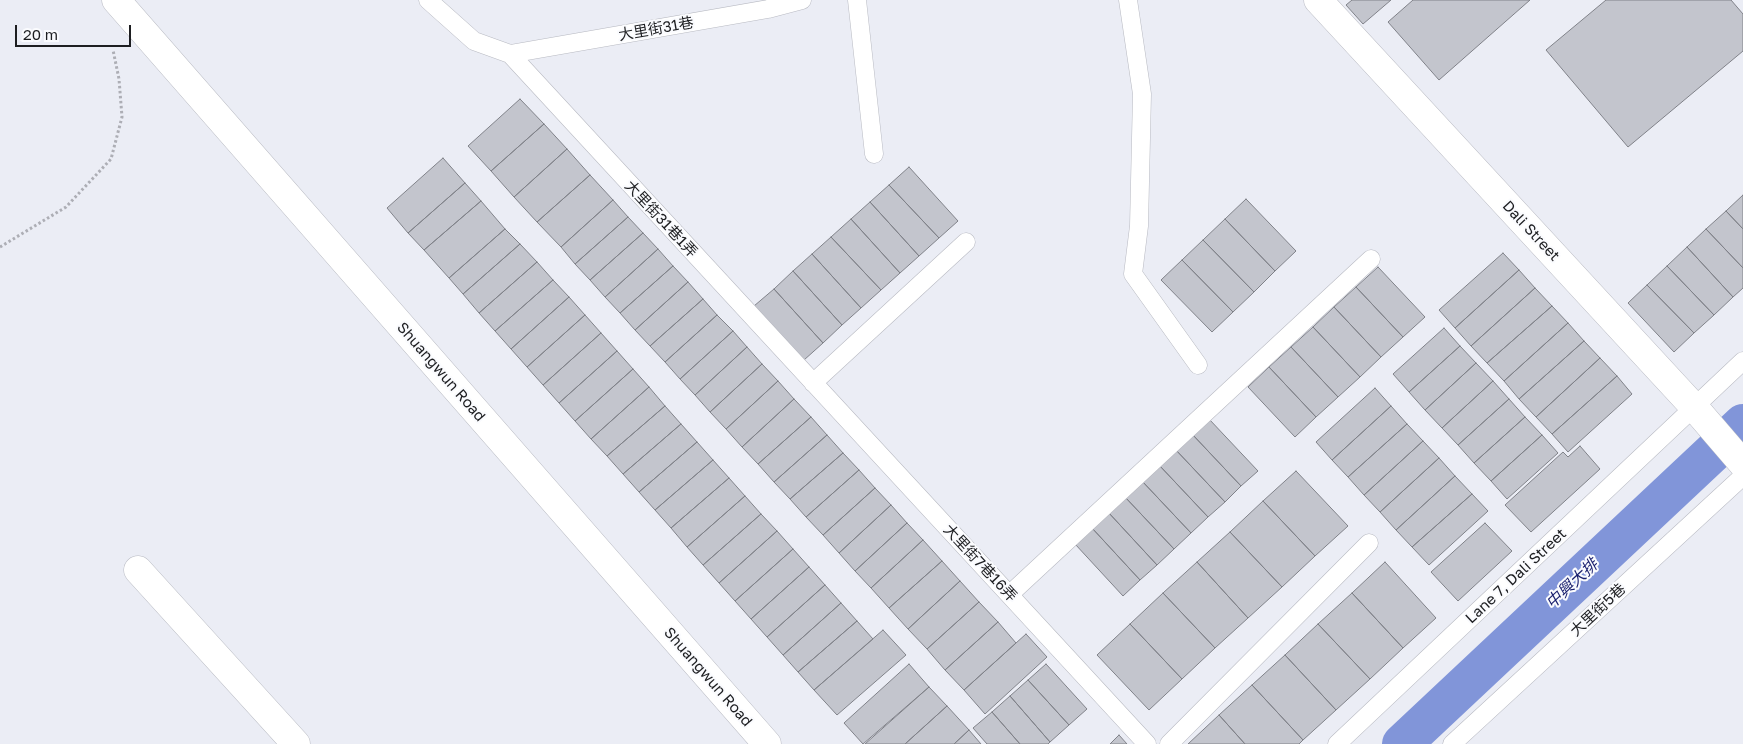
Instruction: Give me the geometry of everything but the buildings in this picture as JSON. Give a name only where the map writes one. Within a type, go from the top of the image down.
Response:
[{"type":"street","name":"Dali Street","points":[[1318,0],[1694,407],[1743,464]]},
{"type":"street","name":"Shuangwun Road","points":[[121,2],[767,744]]},
{"type":"street","points":[[138,570],[296,744]]},
{"type":"lane","points":[[428,0],[474,41],[510,54]]},
{"type":"lane","name":"大里街31巷","points":[[510,54],[768,9],[802,0]]},
{"type":"lane","points":[[857,0],[874,154]]},
{"type":"lane","points":[[1128,0],[1142,94],[1139,226],[1133,274],[1198,365]]},
{"type":"lane","name":"大里街31巷1弄","points":[[510,54],[813,383]]},
{"type":"lane","points":[[813,383],[966,242]]},
{"type":"lane","points":[[1010,594],[1370,259]]},
{"type":"lane","name":"Lane 7, Dali Street","points":[[1337,744],[1743,361]]},
{"type":"lane","name":"大里街7巷16弄","points":[[813,383],[1147,744]]},
{"type":"lane","name":"大里街5巷","points":[[1452,744],[1743,476]]},
{"type":"lane","points":[[1169,744],[1369,543]]},
{"type":"path","points":[[0,247],[66,207],[111,159],[122,117],[119,80],[109,34],[121,2]]},
{"type":"waterway","name":"中興大排","points":[[1402,744],[1743,424]]}]
